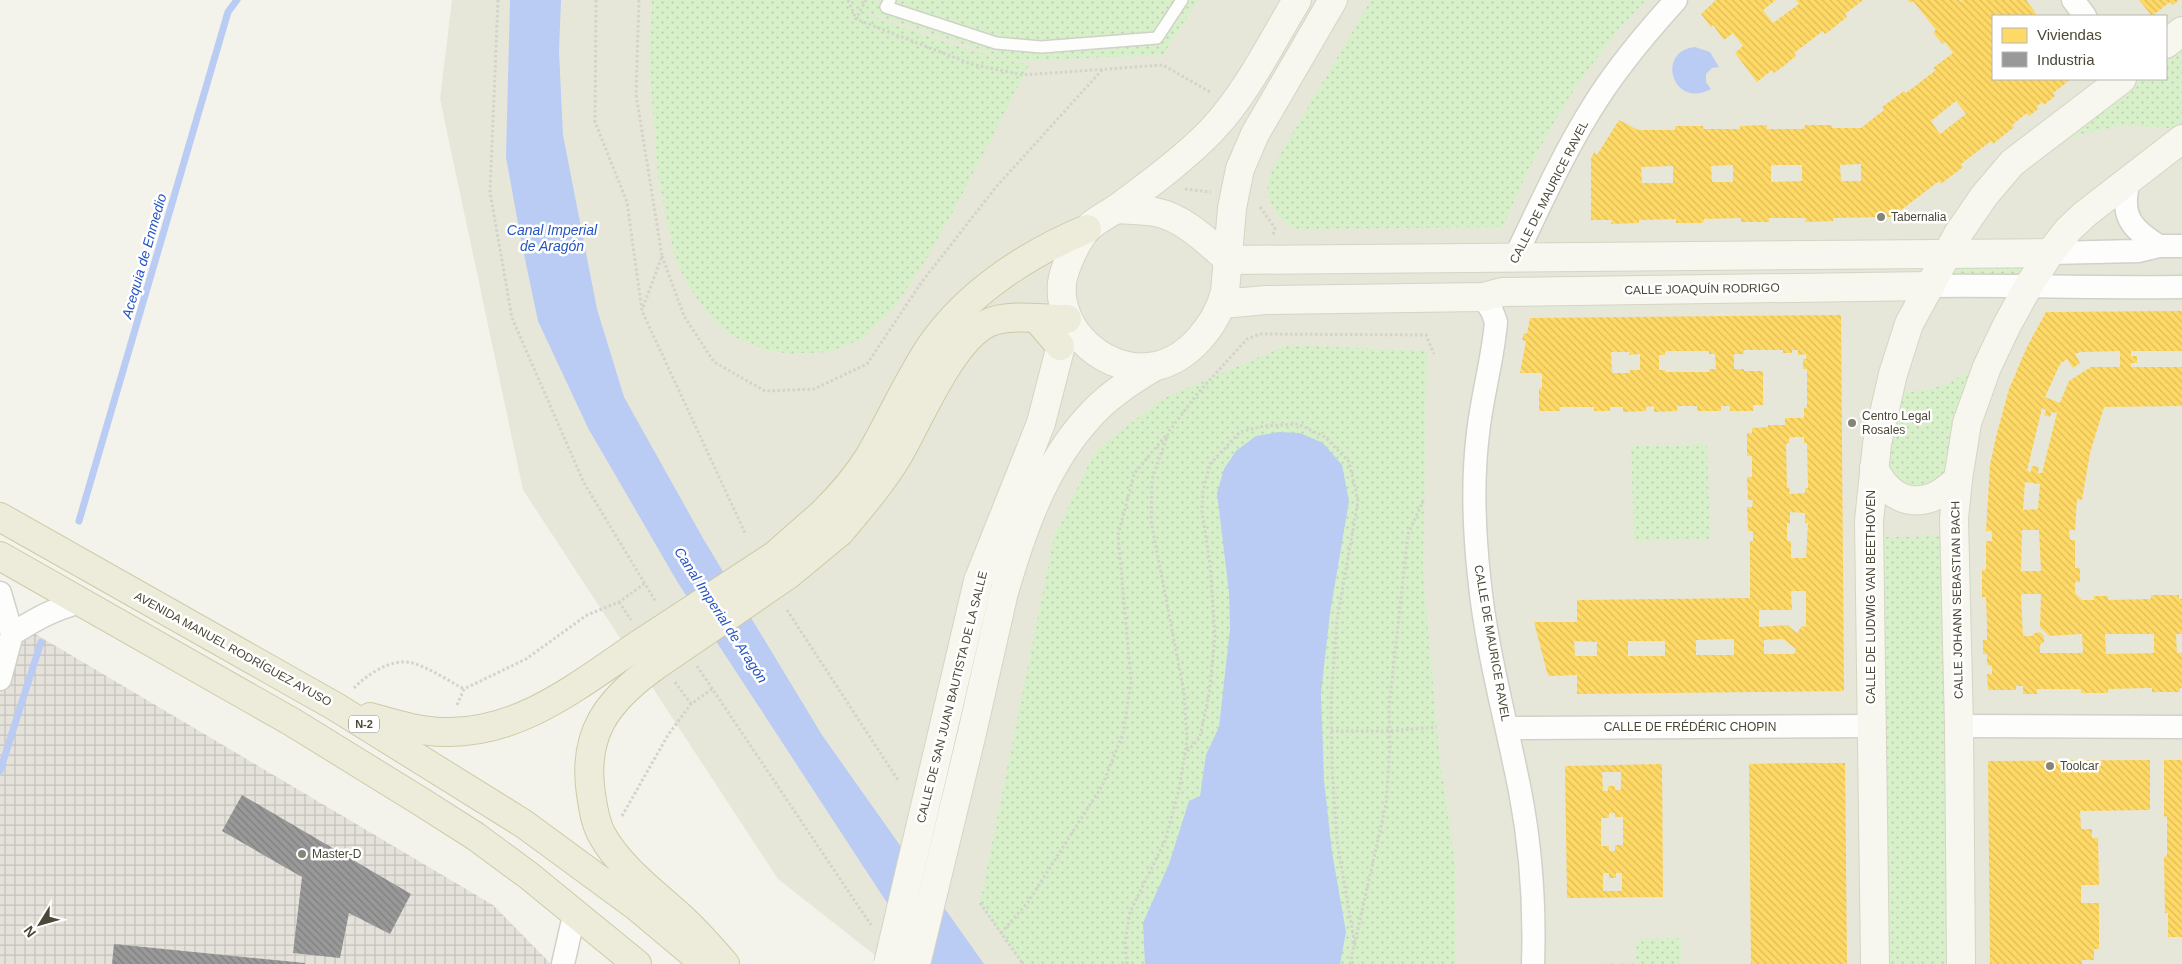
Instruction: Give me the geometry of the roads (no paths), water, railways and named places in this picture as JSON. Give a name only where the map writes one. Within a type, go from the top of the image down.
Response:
[{"type":"highway","points":[[725,964],[686,922],[643,883],[619,858],[601,834],[589,782],[590,758],[594,736],[607,709],[630,684],[654,666],[788,575],[832,522],[840,495],[868,458],[924,357],[957,315],[986,288],[1008,272],[1066,238],[1087,229]]},
{"type":"highway","points":[[336,707],[413,729],[445,732],[476,731],[503,725],[532,713],[562,696],[774,556],[832,522],[872,494],[897,457],[949,364],[966,339],[981,327],[1000,318],[1037,319],[1065,328]]},
{"type":"highway","name":"AVENIDA MANUEL RODRÍGUEZ AYUSO","points":[[0,517],[336,707],[524,824],[638,907],[704,964]]},
{"type":"highway","points":[[0,556],[292,722],[475,836],[575,911],[638,964]]},
{"type":"highway","points":[[606,937],[624,964]]},
{"type":"street","points":[[1297,0],[1252,73],[1212,129],[1164,172],[1087,229],[1065,269],[1062,294],[1065,328],[1106,358],[1132,366],[1154,367],[1175,358],[1194,344],[1210,326],[1222,304],[1236,183],[1245,156],[1255,134],[1333,0]]},
{"type":"street","name":"CALLE DE MAURICE RAVEL","points":[[1513,262],[1564,158],[1590,110],[1648,32],[1676,0]]},
{"type":"street","points":[[2073,0],[2084,15]]},
{"type":"street","points":[[2167,43],[2182,31]]},
{"type":"street","name":"CALLE DE LUDWIG VAN BEETHOVEN","points":[[1875,964],[1869,521],[1874,468],[1893,374],[1909,324],[1946,255],[1980,203],[2012,163],[2121,80]]},
{"type":"street","name":"CALLE JOHANN SEBASTIAN BACH","points":[[1961,964],[1959,726],[1954,518],[1967,423],[1974,399],[1990,360],[2029,285],[2050,253],[2079,220],[2182,138]]},
{"type":"street","points":[[2129,181],[2125,201],[2130,221],[2140,234],[2159,246]]},
{"type":"street","points":[[1116,209],[1156,212],[1173,218],[1187,226],[1227,259],[1513,262],[2138,251],[2159,246],[2182,246]]},
{"type":"street","name":"CALLE JOAQUÍN RODRIGO","points":[[1222,304],[1266,300],[1497,291],[2029,285],[2085,288],[2182,287]]},
{"type":"street","name":"CALLE DE MAURICE RAVEL","points":[[1497,291],[1492,311],[1496,322],[1495,337],[1478,434],[1474,482],[1475,536],[1479,579],[1520,794],[1531,867],[1534,917],[1533,964]]},
{"type":"street","name":"CALLE DE SAN JUAN BAUTISTA DE LA SALLE","points":[[888,964],[978,581],[1041,423],[1065,328]]},
{"type":"street","name":"CALLE DE SAN JUAN BAUTISTA DE LA SALLE","points":[[916,964],[1004,592],[1029,518],[1049,473],[1088,417],[1132,380],[1154,367]]},
{"type":"street","points":[[1874,468],[1888,490],[1899,497],[1910,500],[1924,500],[1938,496],[1958,479]]},
{"type":"street","points":[[0,593],[12,634],[0,679]]},
{"type":"street","points":[[12,634],[40,616],[59,607],[81,602]]},
{"type":"street","name":"CALLE DE FRÉDÉRIC CHOPIN","points":[[1507,728],[1872,726]]},
{"type":"street","points":[[1959,726],[2182,727]]},
{"type":"street","points":[[563,964],[575,911]]},
{"type":"lane","points":[[890,0],[886,7],[996,43],[1041,47],[1157,38],[1182,0]]},
{"type":"water","name":"Canal Imperial de Aragón","points":[[510,0],[561,0],[559,51],[563,135],[597,309],[624,397],[704,540],[822,735],[984,964],[927,964],[678,583],[588,428],[538,321],[521,240],[506,157]]},
{"type":"water","points":[[1695,47],[1710,52],[1719,67],[1712,68],[1706,74],[1706,82],[1711,89],[1698,93],[1687,92],[1679,86],[1672,68],[1675,58],[1683,51]]},
{"type":"water","points":[[1279,432],[1300,433],[1323,443],[1342,465],[1349,501],[1330,613],[1321,693],[1324,780],[1332,852],[1346,932],[1340,964],[1145,964],[1143,923],[1169,864],[1189,801],[1200,796],[1206,755],[1219,727],[1230,629],[1229,592],[1217,493],[1224,469],[1236,451],[1256,436]]},
{"type":"waterway","name":"Acequia de Enmedio","points":[[79,521],[228,12],[237,0]]},
{"type":"waterway","points":[[0,771],[41,642]]},
{"type":"place","name":"Tabernalia","points":[[1881,217]]},
{"type":"place","name":"Centro Legal Rosales","points":[[1852,423]]},
{"type":"place","name":"Toolcar","points":[[2050,766]]},
{"type":"place","name":"Master-D","points":[[302,854]]}]
